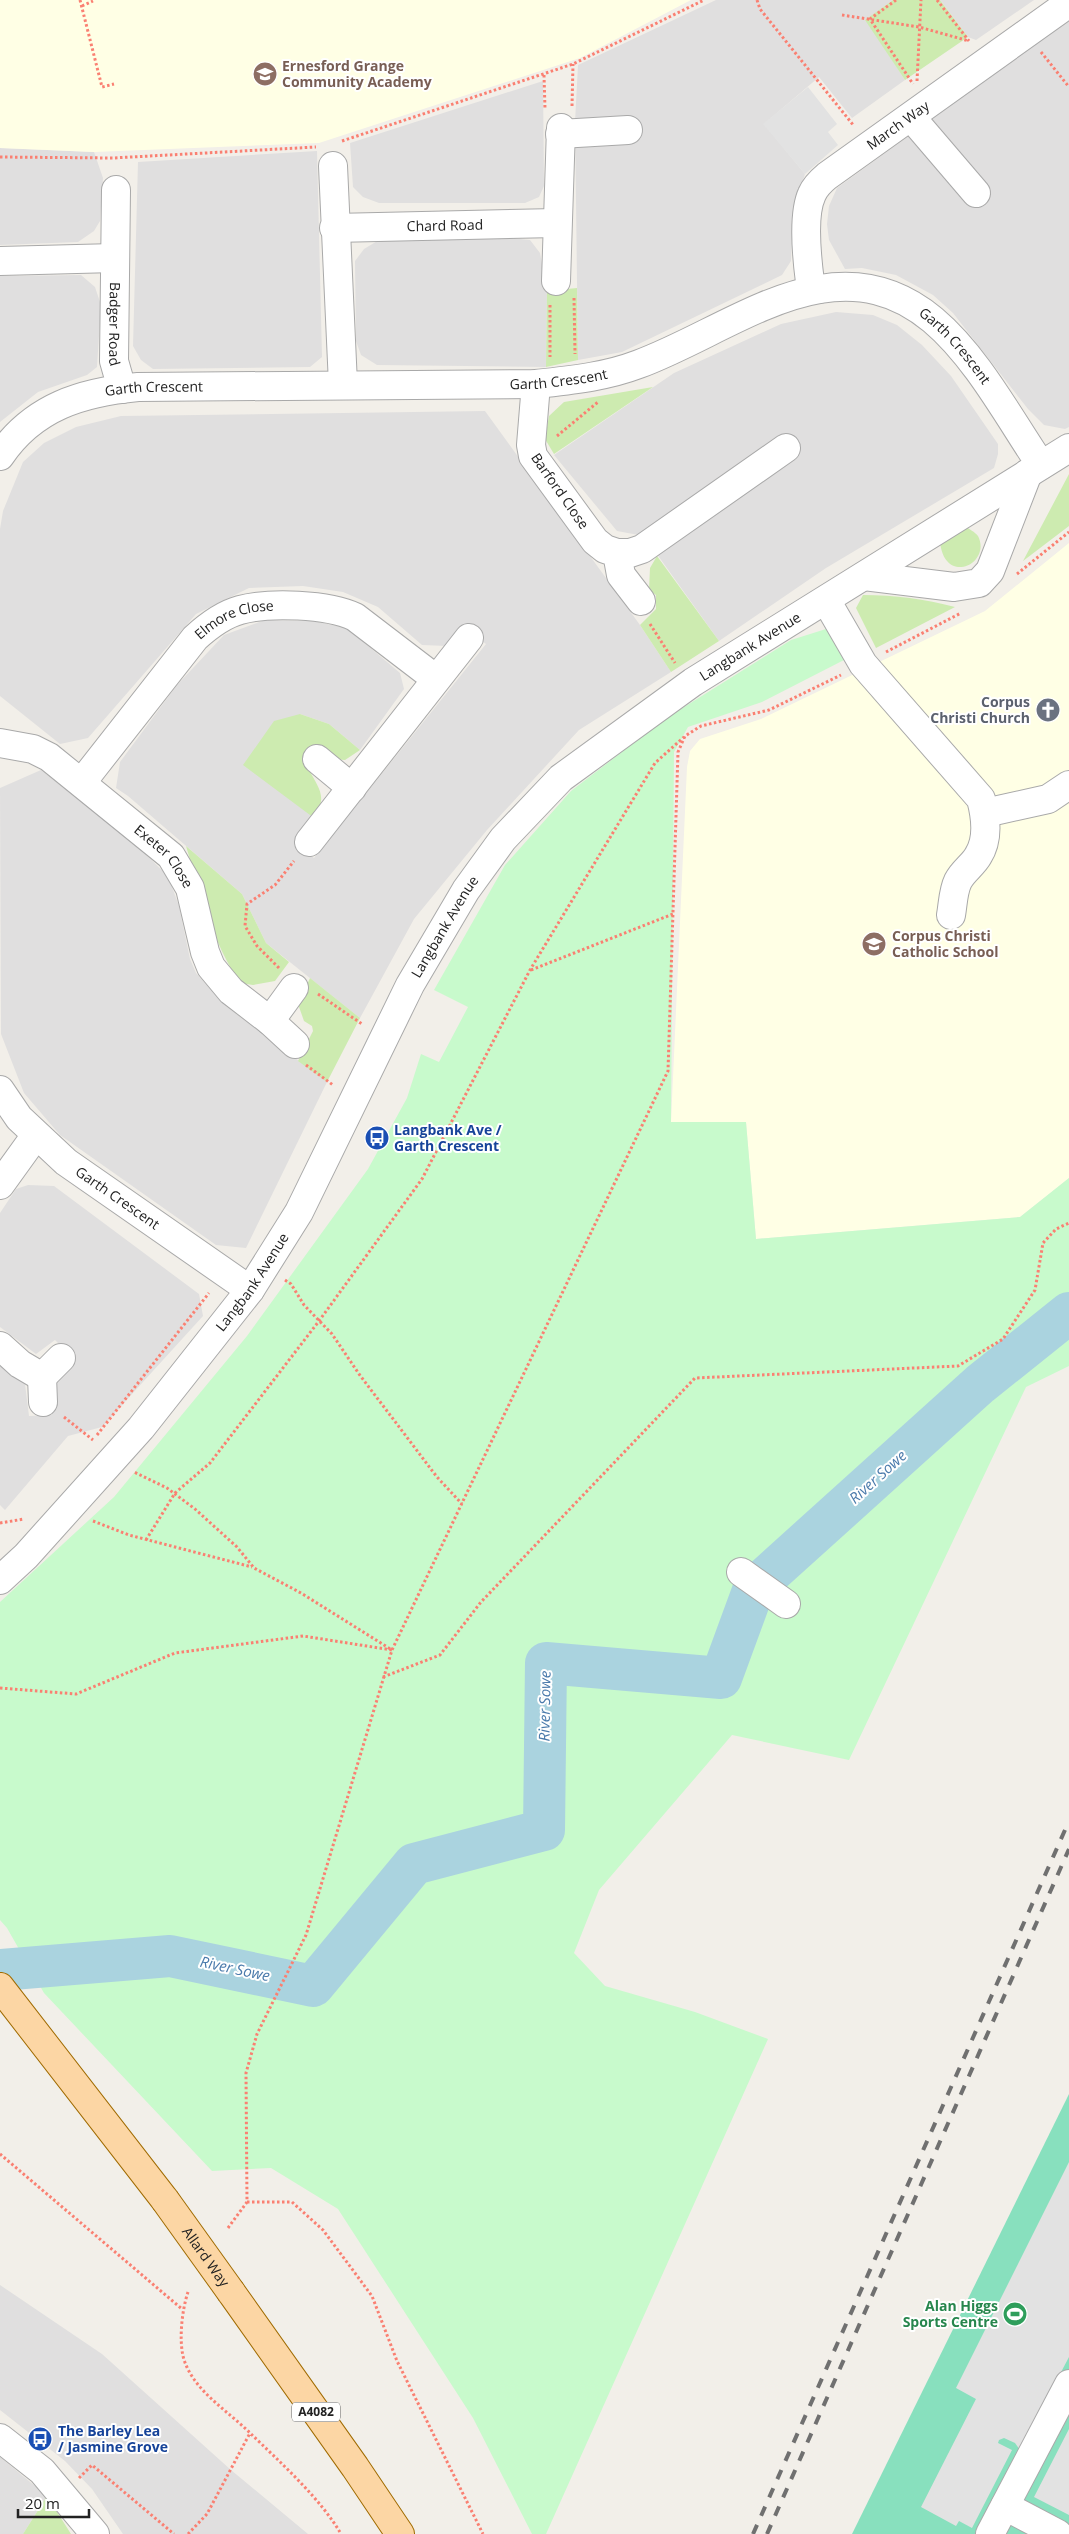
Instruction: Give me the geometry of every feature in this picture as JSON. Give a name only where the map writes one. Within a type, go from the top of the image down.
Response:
[{"type":"main road","name":"Allard Way","points":[[0,1987],[165,2200],[356,2466],[400,2534]]},
{"type":"street","name":"March Way","points":[[819,289],[810,282],[807,220],[812,195],[827,176],[1069,3]]},
{"type":"street","points":[[911,116],[976,192]]},
{"type":"street","points":[[556,281],[560,131],[628,130]]},
{"type":"street","points":[[330,152],[343,384]]},
{"type":"street","name":"Badger Road","points":[[116,190],[114,361],[122,389]]},
{"type":"street","name":"Chard Road","points":[[334,228],[557,223]]},
{"type":"street","points":[[0,261],[115,258]]},
{"type":"street","name":"Garth Crescent","points":[[0,456],[24,426],[43,413],[88,396],[122,389],[554,382],[620,371],[673,350],[766,304],[787,296],[819,289],[855,286],[870,289],[912,305],[933,320],[955,341],[977,370],[1035,469]]},
{"type":"street","name":"Barford Close","points":[[554,382],[531,445],[534,456],[595,540],[605,549],[617,553]]},
{"type":"street","points":[[641,601],[621,575],[617,553],[630,553],[642,549],[786,448]]},
{"type":"street","name":"Langbank Avenue","points":[[0,1580],[26,1556],[141,1428],[250,1290],[299,1212],[410,985],[466,890],[503,839],[561,778],[693,682],[1069,448]]},
{"type":"street","points":[[864,576],[954,587],[979,583],[990,571],[1035,469]]},
{"type":"street","points":[[826,600],[863,664],[981,799],[985,813],[985,839],[979,856],[959,880],[954,891],[951,915]]},
{"type":"street","name":"Elmore Close","points":[[82,782],[194,638],[210,624],[241,610],[280,606],[335,610],[346,613],[355,617],[436,680]]},
{"type":"street","points":[[309,842],[468,638]]},
{"type":"street","name":"Exeter Close","points":[[0,743],[42,752],[82,782],[171,856],[190,888],[204,952],[211,967],[231,991],[294,1044]]},
{"type":"street","points":[[317,758],[352,788]]},
{"type":"street","points":[[985,813],[1048,799],[1069,785]]},
{"type":"street","points":[[270,1022],[294,988]]},
{"type":"street","name":"Garth Crescent","points":[[0,1090],[15,1112],[36,1135],[66,1162],[250,1290]]},
{"type":"street","points":[[0,1185],[36,1135]]},
{"type":"street","points":[[0,1346],[43,1389],[61,1358]]},
{"type":"street","points":[[741,1572],[786,1604]]},
{"type":"street","points":[[990,2534],[1069,2384]]},
{"type":"street","points":[[0,2438],[42,2471],[95,2534]]},
{"type":"street","points":[[1005,2506],[1058,2534]]},
{"type":"path","points":[[80,0],[102,87],[114,84]]},
{"type":"path","points":[[0,157],[113,158],[330,152],[573,64],[704,0]]},
{"type":"path","points":[[757,0],[760,9],[855,128],[865,149]]},
{"type":"path","points":[[870,19],[896,0]]},
{"type":"path","points":[[870,19],[916,89],[921,0]]},
{"type":"path","points":[[936,0],[987,62]]},
{"type":"path","points":[[82,6],[93,1]]},
{"type":"path","points":[[842,15],[918,27],[969,42]]},
{"type":"path","points":[[1027,34],[1069,87]]},
{"type":"path","points":[[560,131],[571,124],[573,64]]},
{"type":"path","points":[[574,281],[554,382],[549,283],[574,281]]},
{"type":"path","points":[[534,456],[617,386],[620,371]]},
{"type":"path","points":[[1011,579],[1069,532]]},
{"type":"path","points":[[641,601],[646,618],[675,664],[693,682]]},
{"type":"path","points":[[146,1540],[174,1494],[210,1463],[319,1321],[422,1179],[530,970],[654,763],[685,736],[701,726],[768,710],[863,664],[965,611]]},
{"type":"path","points":[[228,2228],[247,2202],[246,2073],[257,2034],[306,1935],[382,1677],[392,1650],[668,1071],[678,752],[685,736]]},
{"type":"path","points":[[309,842],[275,886],[247,904],[245,926],[258,946],[294,988],[297,980],[384,1038]]},
{"type":"path","points":[[530,970],[673,914]]},
{"type":"path","points":[[294,1044],[290,1054],[332,1084],[352,1103]]},
{"type":"path","points":[[382,1677],[440,1655],[481,1602],[695,1378],[958,1366],[1003,1339],[1035,1290],[1043,1243],[1056,1229],[1069,1223]]},
{"type":"path","points":[[265,1266],[291,1284],[304,1305],[332,1334],[359,1374],[436,1477],[462,1504]]},
{"type":"path","points":[[43,1389],[51,1406],[92,1441],[225,1273]]},
{"type":"path","points":[[111,1460],[174,1494],[196,1509],[237,1547],[254,1568]]},
{"type":"path","points":[[67,1511],[146,1540],[254,1568],[301,1593],[392,1650]]},
{"type":"path","points":[[0,1523],[28,1518]]},
{"type":"path","points":[[0,1688],[76,1694],[175,1653],[303,1636],[392,1650]]},
{"type":"path","points":[[0,2154],[182,2309]]},
{"type":"path","points":[[247,2202],[292,2202],[323,2230],[372,2296],[397,2360],[483,2534]]},
{"type":"path","points":[[188,2292],[182,2309],[183,2356],[196,2383],[250,2433],[331,2516],[341,2534]]},
{"type":"path","points":[[188,2534],[207,2514],[250,2433]]},
{"type":"path","points":[[63,2494],[92,2465],[174,2534]]},
{"type":"shaded area","name":"Ernesford Grange Community Academy","points":[[0,0],[691,0],[580,58],[319,143],[94,152],[0,148]]},
{"type":"shaded area","points":[[716,0],[893,0],[866,20],[905,80],[852,118],[819,77],[764,124],[805,174],[793,211],[791,261],[782,275],[622,352],[578,360],[575,122],[578,65]]},
{"type":"shaded area","points":[[940,0],[1034,0],[976,40],[968,37]]},
{"type":"shaded area","points":[[1069,19],[1069,427],[1065,429],[1044,425],[1028,409],[953,313],[933,295],[896,275],[862,268],[845,269],[829,240],[827,224],[829,206],[837,188]]},
{"type":"shaded area","points":[[543,81],[544,186],[539,197],[525,203],[379,203],[363,197],[353,187],[350,143]]},
{"type":"shaded area","points":[[808,87],[837,124],[828,132],[838,145],[805,174],[763,124]]},
{"type":"shaded area","points":[[0,148],[94,152],[103,178],[100,221],[94,231],[78,242],[0,245]]},
{"type":"shaded area","points":[[317,151],[322,357],[310,367],[153,369],[141,360],[133,346],[138,162]]},
{"type":"shaded area","points":[[510,238],[530,240],[540,253],[547,291],[546,367],[377,365],[361,355],[356,341],[355,261],[364,249],[379,240]]},
{"type":"shaded area","points":[[81,275],[95,287],[101,305],[97,367],[87,375],[38,392],[0,422],[0,276]]},
{"type":"shaded area","points":[[836,312],[873,315],[897,325],[922,345],[951,376],[998,444],[998,454],[994,468],[826,568],[719,641],[644,536],[617,531],[554,455],[674,373],[781,324]]},
{"type":"shaded area","points":[[485,411],[640,625],[671,672],[579,730],[487,830],[414,919],[360,1018],[266,943],[242,894],[128,796],[116,788],[120,762],[177,685],[224,635],[265,620],[313,621],[347,628],[400,673],[404,689],[360,750],[329,724],[300,714],[314,818],[297,844],[314,858],[486,644],[462,626],[447,646],[422,645],[378,607],[343,592],[303,586],[249,588],[196,614],[88,738],[60,744],[0,696],[0,529],[3,511],[23,462],[44,443],[76,427],[121,416]]},
{"type":"shaded area","name":"Corpus Christi Catholic School","points":[[1069,543],[1069,1178],[1020,1217],[756,1239],[746,1122],[671,1122],[687,767],[690,751],[700,739],[761,719],[985,611]]},
{"type":"shaded area","points":[[41,770],[136,845],[168,876],[179,906],[190,959],[196,973],[226,1006],[327,1082],[246,1248],[216,1245],[60,1135],[24,1093],[1,1034],[0,788]]},
{"type":"shaded area","points":[[28,1185],[54,1186],[199,1294],[203,1316],[102,1427],[68,1436],[5,1510],[0,1505],[0,1366],[25,1384],[29,1416],[52,1415],[53,1385],[73,1358],[55,1340],[36,1354],[0,1327],[0,1213],[16,1189]]},
{"type":"shaded area","points":[[1069,2162],[1069,2357],[1020,2450],[1015,2443],[1004,2438],[999,2440],[998,2443],[1012,2450],[972,2528],[959,2521],[956,2526],[921,2507],[976,2399],[956,2388]]},
{"type":"shaded area","points":[[0,2285],[102,2354],[231,2470],[308,2534],[123,2534],[92,2489],[65,2461],[0,2410]]},
{"type":"shaded area","points":[[1069,2429],[1069,2515],[1034,2497]]},
{"type":"shaded area","points":[[0,2457],[47,2496],[23,2534],[0,2534]]},
{"type":"green space","points":[[893,0],[940,0],[968,37],[905,80],[865,20]]},
{"type":"green space","points":[[577,288],[578,360],[546,367],[547,291]]},
{"type":"green space","points":[[653,387],[554,454],[545,439],[549,416],[564,402]]},
{"type":"green space","points":[[1069,474],[1069,526],[1023,561]]},
{"type":"green space","points":[[965,526],[978,536],[981,546],[979,555],[973,562],[966,566],[958,567],[950,564],[944,556],[940,542]]},
{"type":"green space","points":[[657,556],[719,641],[671,672],[640,625],[656,609],[656,595],[649,590],[650,568]]},
{"type":"green space","points":[[863,595],[910,598],[955,607],[876,648],[856,608]]},
{"type":"green space","points":[[826,629],[844,660],[762,702],[688,727],[674,752],[671,1122],[746,1122],[756,1239],[1020,1217],[1069,1178],[1069,1366],[1026,1387],[849,1760],[732,1735],[599,1890],[574,1953],[605,1986],[695,2012],[768,2039],[546,2534],[532,2534],[473,2418],[338,2209],[271,2168],[212,2171],[44,1993],[7,1928],[0,1920],[0,1602],[114,1497],[247,1336],[368,1169],[407,1098],[421,1054],[439,1062],[468,1007],[434,990],[505,865],[571,791],[665,719],[791,640]]},
{"type":"green space","points":[[300,714],[329,724],[360,750],[345,760],[333,759],[308,768],[318,787],[321,798],[321,804],[314,818],[243,765],[274,721]]},
{"type":"green space","points":[[186,846],[242,894],[266,943],[289,962],[275,981],[253,985],[240,983],[214,934]]},
{"type":"green space","points":[[310,978],[360,1018],[327,1082],[298,1061],[313,1031],[312,1026],[304,1021],[298,1004]]},
{"type":"green space","name":"Alan Higgs Sports Centre","points":[[1069,2094],[1069,2534],[852,2534]]},
{"type":"green space","points":[[47,2496],[71,2534],[23,2534]]},
{"type":"waterway","name":"River Sowe","points":[[0,1970],[170,1956],[313,1986],[414,1864],[544,1830],[546,1663],[721,1678],[754,1588],[980,1384],[1069,1313]]},
{"type":"railway","points":[[753,2534],[1069,1821]]},
{"type":"railway","points":[[767,2534],[1069,1849]]},
{"type":"place","name":"Ernesford Grange Community Academy","points":[[265,74]]},
{"type":"place","name":"Corpus Christi Church","points":[[1048,710]]},
{"type":"place","name":"Corpus Christi Catholic School","points":[[874,944]]},
{"type":"place","name":"Langbank Ave / Garth Crescent","points":[[377,1138]]},
{"type":"place","name":"Alan Higgs Sports Centre","points":[[1015,2314]]},
{"type":"place","name":"The Barley Lea / Jasmine Grove","points":[[40,2439]]}]
